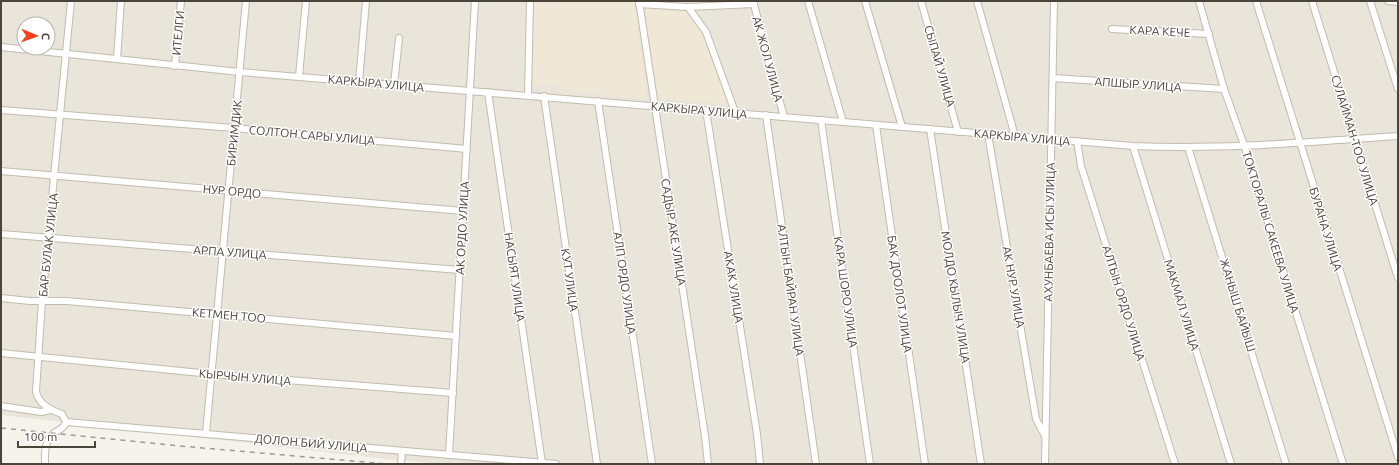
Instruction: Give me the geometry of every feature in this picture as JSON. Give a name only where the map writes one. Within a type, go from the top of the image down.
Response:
[{"type":"street","name":"БАР БУЛАК УЛИЦА","points":[[66,422],[62,414],[50,410],[38,400],[36,396],[42,301],[72,1]]},
{"type":"street","points":[[117,59],[121,1]]},
{"type":"street","name":"ИТЕЛГИ","points":[[176,66],[181,1]]},
{"type":"street","name":"БИРИМДИК","points":[[206,433],[246,1]]},
{"type":"street","points":[[299,76],[306,1]]},
{"type":"street","points":[[359,82],[366,1]]},
{"type":"street","name":"АК ОРДО УЛИЦА","points":[[450,455],[475,1]]},
{"type":"street","points":[[528,95],[530,1]]},
{"type":"street","points":[[808,1],[843,122]]},
{"type":"street","points":[[865,1],[902,126]]},
{"type":"street","name":"СЫПАЙ УЛИЦА","points":[[921,1],[958,132]]},
{"type":"street","points":[[977,1],[1016,136]]},
{"type":"street","name":"АХУНБАЕВА ИСЫ УЛИЦА","points":[[1045,464],[1054,1]]},
{"type":"street","name":"ТОКТОРАЛЫ САКЕЕВА УЛИЦА","points":[[1199,1],[1224,89],[1244,145],[1343,464]]},
{"type":"street","name":"БУРАНА УЛИЦА","points":[[1256,1],[1398,457]]},
{"type":"street","name":"СУЛАЙМАН-ТОО УЛИЦА","points":[[1312,1],[1398,278]]},
{"type":"street","points":[[1370,1],[1398,89]]},
{"type":"street","points":[[1388,1],[1398,2]]},
{"type":"street","points":[[639,2],[688,6],[753,3]]},
{"type":"street","name":"САДЫР АКЕ УЛИЦА","points":[[639,2],[708,464]]},
{"type":"street","name":"АК ЖОЛ УЛИЦА","points":[[753,3],[784,117]]},
{"type":"street","points":[[688,6],[706,32],[734,112]]},
{"type":"street","name":"КАРА КЕЧЕ","points":[[1112,29],[1208,34]]},
{"type":"street","points":[[394,84],[399,38]]},
{"type":"street","name":"КАРКЫРА УЛИЦА","points":[[1,47],[240,72],[1133,146],[1188,147],[1299,143],[1398,136]]},
{"type":"street","name":"АПШЫР УЛИЦА","points":[[1053,78],[1224,89]]},
{"type":"street","name":"НАСЫЯТ УЛИЦА","points":[[488,92],[542,463]]},
{"type":"street","name":"КУТ УЛИЦА","points":[[544,96],[597,464]]},
{"type":"street","name":"АЛП ОРДО УЛИЦА","points":[[598,101],[652,464]]},
{"type":"street","name":"СОЛТОН САРЫ УЛИЦА","points":[[1,110],[234,128],[467,149]]},
{"type":"street","name":"АКАК УЛИЦА","points":[[706,110],[755,418],[760,464]]},
{"type":"street","name":"АЛТЫН БАЙРАН УЛИЦА","points":[[766,115],[816,464]]},
{"type":"street","name":"КАРА ШОРО УЛИЦА","points":[[821,120],[870,464]]},
{"type":"street","name":"БАК ДООЛОТ УЛИЦА","points":[[876,125],[925,464]]},
{"type":"street","name":"МОЛДО КЫЛЫЧ УЛИЦА","points":[[930,129],[982,464]]},
{"type":"street","name":"АК НУР УЛИЦА","points":[[988,134],[1036,419],[1046,438]]},
{"type":"street","name":"АЛТЫН ОРДО УЛИЦА","points":[[1077,141],[1081,166],[1175,464]]},
{"type":"street","name":"МАКМАЛ УЛИЦА","points":[[1133,146],[1231,464]]},
{"type":"street","name":"ЖАНЫШ БАЙЫШ","points":[[1188,147],[1286,464]]},
{"type":"street","name":"НУР ОРДО","points":[[1,171],[463,211]]},
{"type":"street","name":"АРПА УЛИЦА","points":[[1,234],[460,270]]},
{"type":"street","name":"КЕТМЕН ТОО","points":[[1,298],[67,301],[456,336]]},
{"type":"street","name":"КЫРЧЫН УЛИЦА","points":[[1,353],[211,374],[453,393]]},
{"type":"street","points":[[1,406],[41,412],[50,410]]},
{"type":"street","points":[[45,464],[46,444],[54,433],[61,430],[65,426],[66,422]]},
{"type":"street","name":"ДОЛОН БИЙ УЛИЦА","points":[[66,422],[556,464]]},
{"type":"street","points":[[401,464],[402,451]]},
{"type":"shaded area","points":[[1,1],[1398,1],[1398,464],[445,464],[395,460],[1,415]]},
{"type":"shaded area","points":[[533,1],[634,1],[647,99],[570,92],[562,86],[531,83]]},
{"type":"shaded area","points":[[645,9],[687,11],[702,32],[728,104],[658,98]]},
{"type":"railway","points":[[1,428],[169,445],[387,464]]}]
